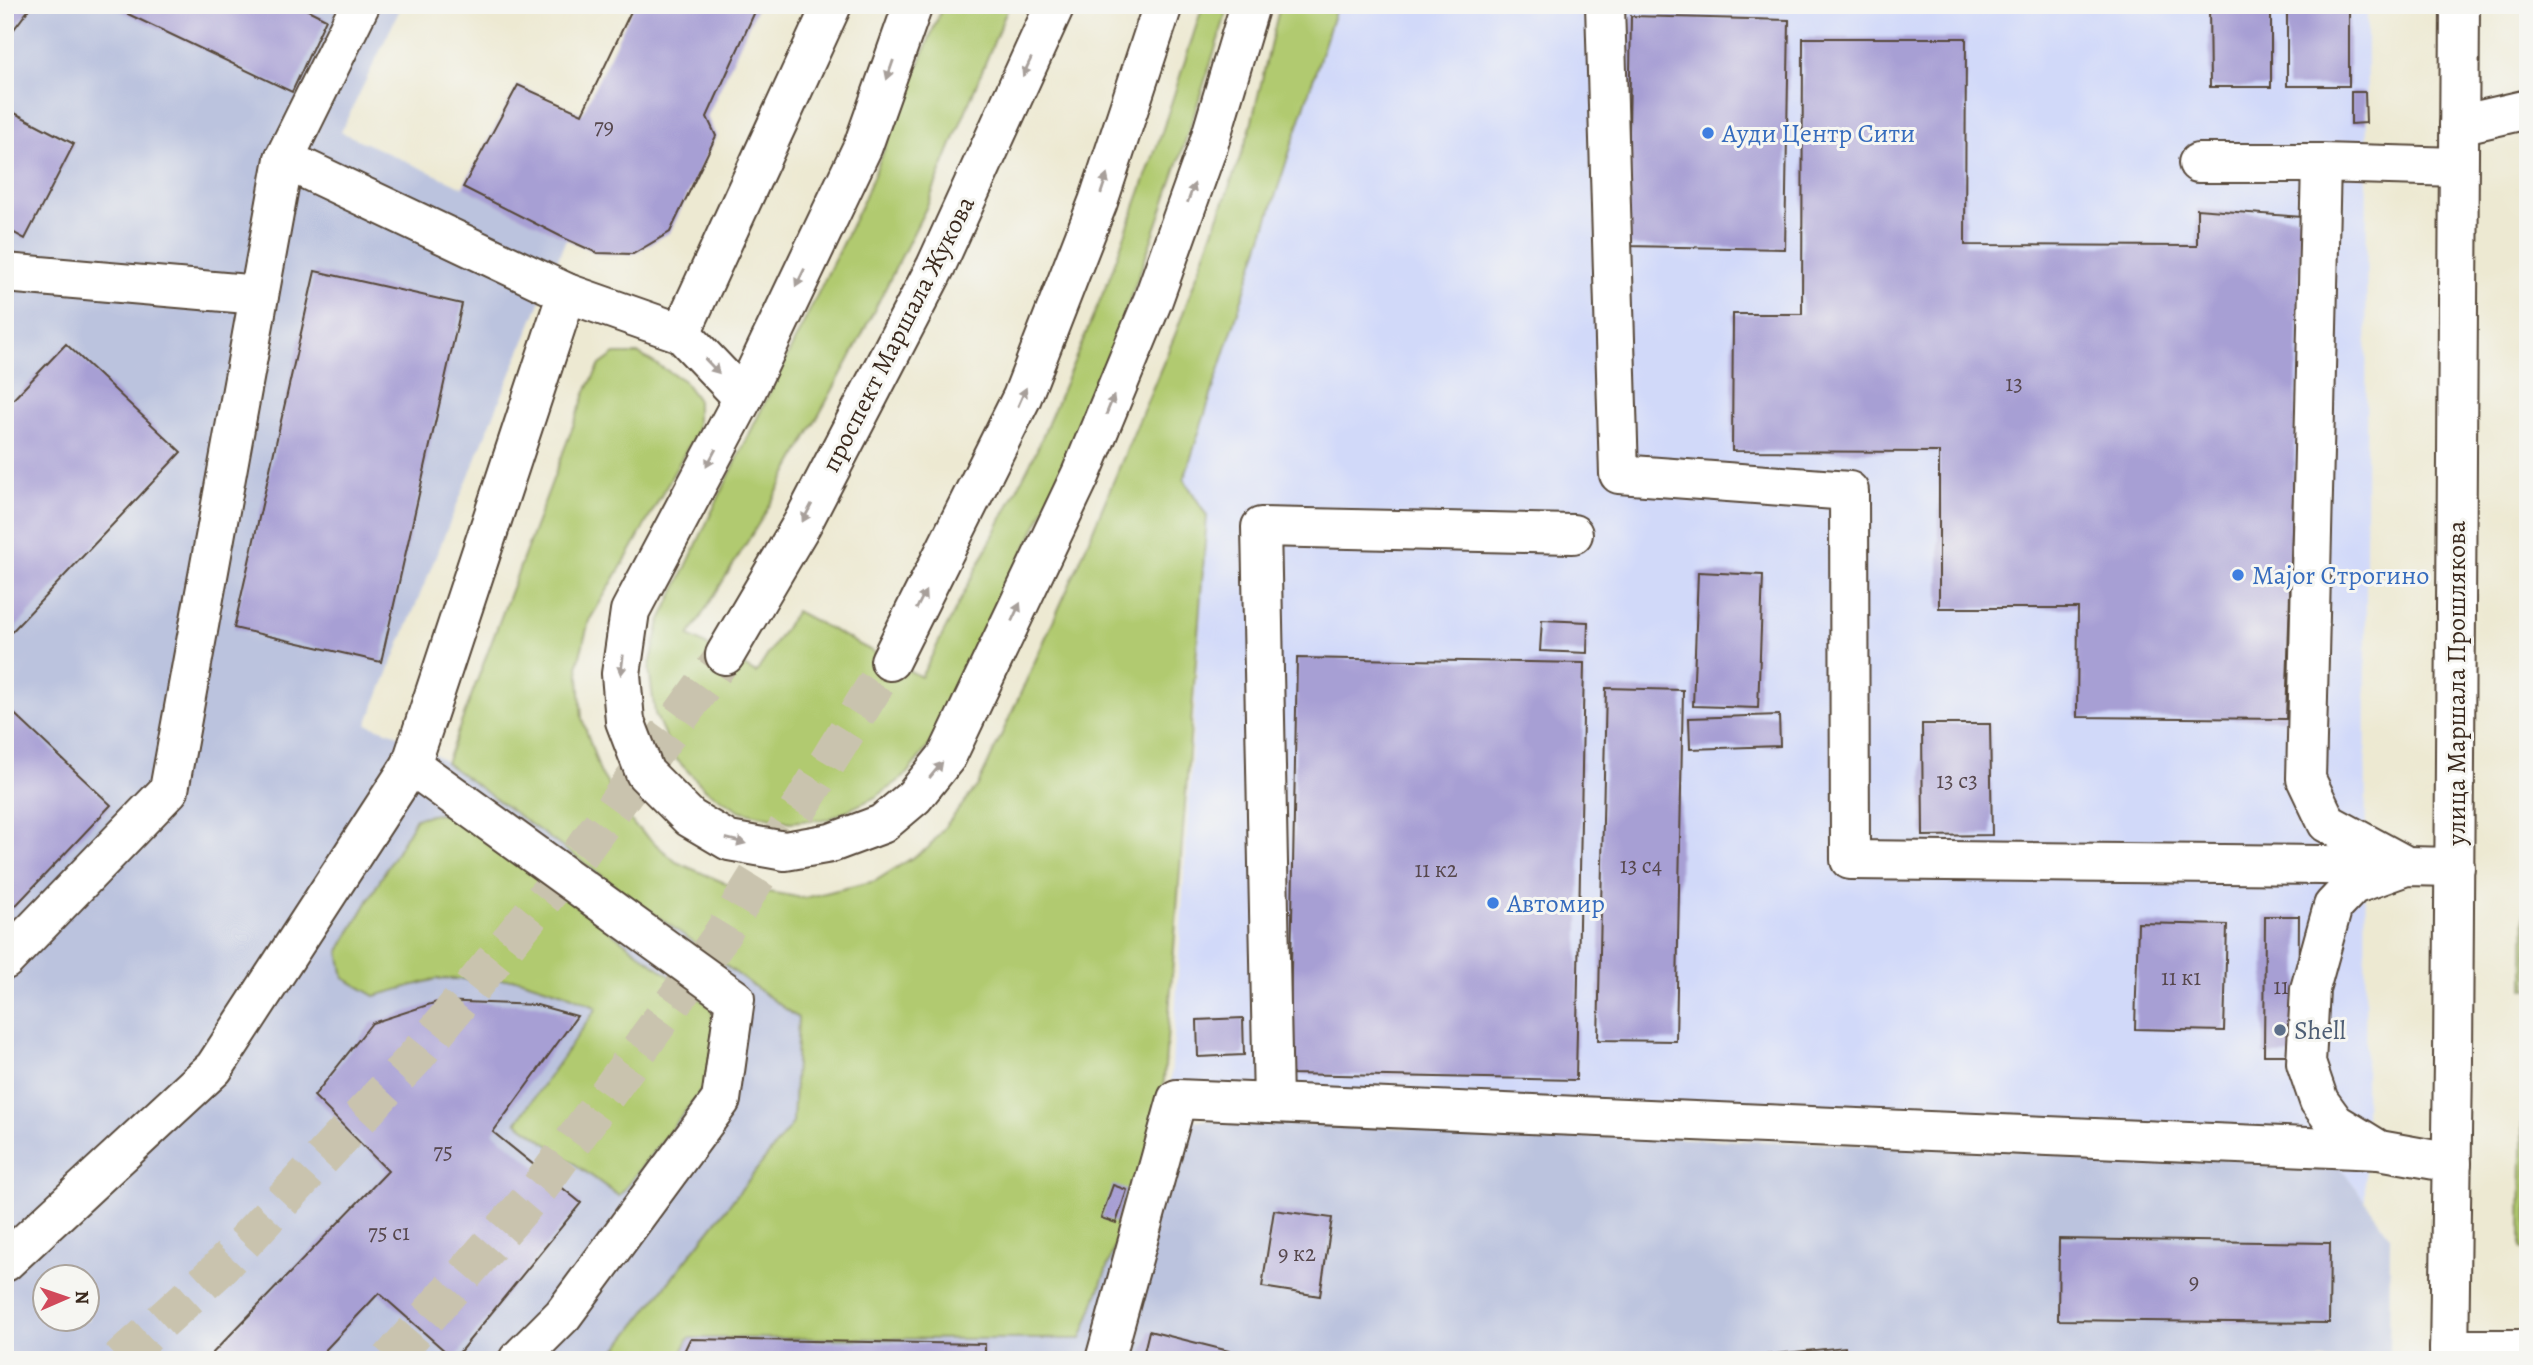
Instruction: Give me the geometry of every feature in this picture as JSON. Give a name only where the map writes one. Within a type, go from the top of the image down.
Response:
[{"type":"main road","points":[[5,960],[169,790],[284,159],[360,5]]},
{"type":"main road","points":[[681,333],[832,5]]},
{"type":"main road","points":[[913,5],[863,146],[743,398],[630,611],[621,674],[625,721],[645,773],[690,818],[729,841],[785,851],[831,843],[882,824],[914,797],[947,757],[1082,474],[1153,300],[1208,146],[1250,5]]},
{"type":"main road","name":"проспект Маршала Жукова","points":[[725,655],[802,524],[936,266],[1055,5]]},
{"type":"main road","points":[[890,662],[1023,397],[1098,202],[1163,5]]},
{"type":"main road","points":[[1605,5],[1619,474],[1849,491],[1850,860],[2455,867]]},
{"type":"main road","name":"улица Маршала Прошлякова","points":[[2449,1355],[2460,5]]},
{"type":"main road","points":[[2459,125],[2528,109]]},
{"type":"main road","points":[[284,159],[567,293],[681,333],[743,398]]},
{"type":"main road","points":[[2198,163],[2458,167]]},
{"type":"main road","points":[[2321,163],[2306,779],[2327,823],[2406,866]]},
{"type":"main road","points":[[5,273],[259,295]]},
{"type":"main road","points":[[5,1262],[214,1068],[411,765],[567,293]]},
{"type":"main road","points":[[1273,1103],[1261,527],[1573,534]]},
{"type":"main road","points":[[411,765],[735,999],[721,1100],[563,1315],[519,1360]]},
{"type":"main road","points":[[2379,1150],[2335,1123],[2319,1101],[2306,1063],[2310,989],[2333,906],[2353,885],[2406,866]]},
{"type":"main road","points":[[1105,1360],[1177,1099],[2379,1150],[2452,1163]]},
{"type":"main road","points":[[2449,1355],[2528,1349]]},
{"type":"shaded area","points":[[5,5],[402,5],[341,132],[463,187],[566,239],[367,724],[418,742],[798,1018],[1207,516],[1161,1119],[2338,1163],[2390,1236],[2389,1360],[5,1360]]},
{"type":"shaded area","points":[[1337,5],[2367,5],[2365,1201],[2338,1163],[1169,1113],[1207,516],[1184,479]]},
{"type":"green space","points":[[943,5],[1009,5],[926,208],[849,360],[767,510],[689,636],[756,673],[796,611],[921,677],[1035,454],[1109,279],[1162,132],[1203,5],[1229,5],[1152,239],[1086,412],[1014,574],[929,746],[904,777],[876,797],[829,819],[790,822],[741,811],[706,790],[675,758],[655,714],[649,669],[660,622],[864,199]]},
{"type":"green space","points":[[1280,5],[1337,5],[1184,479],[1207,516],[1161,1119],[1081,1339],[689,1338],[678,1360],[608,1360],[793,1123],[798,1018],[446,763],[587,389],[600,365],[615,354],[639,354],[683,380],[697,399],[697,431],[589,621],[578,664],[582,718],[600,772],[634,825],[676,862],[732,886],[804,898],[875,881],[928,848],[978,785],[1013,710],[1077,568],[1175,335],[1249,133]]},
{"type":"green space","points":[[2528,583],[2528,989],[2524,989]]},
{"type":"green space","points":[[436,814],[451,815],[469,825],[712,1008],[714,1035],[707,1083],[619,1196],[517,1122],[597,1008],[563,993],[519,979],[436,979],[375,996],[344,978],[339,951],[416,818]]},
{"type":"green space","points":[[2523,1062],[2528,1062],[2528,1253],[2521,1248]]},
{"type":"building","points":[[5,5],[32,5],[5,41]]},
{"type":"building","points":[[109,5],[298,5],[326,19],[292,92]]},
{"type":"building","points":[[634,5],[758,5],[707,117],[716,136],[670,232],[633,254],[597,253],[463,187],[518,85],[582,114]]},
{"type":"building","points":[[2209,5],[2271,5],[2271,87],[2210,87]]},
{"type":"building","points":[[2287,5],[2349,5],[2349,86],[2287,86]]},
{"type":"building","name":"Ауди Центр Сити","points":[[1631,16],[1789,20],[1785,249],[1627,246]]},
{"type":"building","points":[[1803,38],[1966,38],[1965,245],[2197,246],[2197,209],[2302,217],[2286,719],[2077,717],[2078,608],[1939,608],[1939,452],[1732,451],[1733,314],[1802,314]]},
{"type":"building","points":[[2351,92],[2365,92],[2366,123],[2351,124]]},
{"type":"building","points":[[5,108],[74,144],[25,239],[5,228]]},
{"type":"building","points":[[315,271],[462,304],[381,662],[234,628]]},
{"type":"building","points":[[66,344],[181,452],[5,639],[5,408]]},
{"type":"building","points":[[1698,572],[1763,575],[1758,708],[1693,706]]},
{"type":"building","points":[[1542,620],[1588,622],[1587,653],[1540,651]]},
{"type":"building","points":[[1297,658],[1584,663],[1576,1080],[1289,1074]]},
{"type":"building","points":[[1606,688],[1683,690],[1676,1041],[1598,1040]]},
{"type":"building","points":[[5,705],[111,805],[5,917]]},
{"type":"building","points":[[1779,715],[1780,746],[1690,749],[1689,718]]},
{"type":"building","points":[[1922,724],[1990,724],[1992,835],[1923,836]]},
{"type":"building","points":[[2265,916],[2299,916],[2298,1055],[2264,1055]]},
{"type":"building","points":[[2138,923],[2227,925],[2224,1031],[2135,1029]]},
{"type":"building","points":[[440,1001],[537,1005],[577,1016],[493,1132],[581,1203],[454,1359],[379,1293],[316,1360],[206,1360],[388,1171],[314,1096],[372,1023]]},
{"type":"building","points":[[1243,1018],[1244,1055],[1198,1057],[1197,1020]]},
{"type":"building","points":[[1113,1185],[1127,1190],[1116,1223],[1101,1218]]},
{"type":"building","points":[[1274,1210],[1332,1218],[1320,1296],[1262,1287]]},
{"type":"building","points":[[2059,1239],[2330,1243],[2329,1323],[2058,1320]]},
{"type":"building","points":[[1149,1331],[1261,1359],[1261,1360],[1142,1360]]},
{"type":"building","points":[[690,1339],[985,1344],[985,1360],[680,1360]]},
{"type":"building","points":[[1845,1347],[1846,1360],[1736,1360],[1736,1358]]},
{"type":"tunnel","points":[[119,1360],[218,1270],[414,1059],[579,855],[725,655]]},
{"type":"tunnel","points":[[390,1360],[540,1187],[717,942],[890,661]]},
{"type":"place","name":"Ауди Центр Сити","points":[[1708,133]]},
{"type":"place","name":"Major Строгино","points":[[2238,575]]},
{"type":"place","name":"Автомир","points":[[1493,903]]},
{"type":"place","name":"Shell","points":[[2280,1030]]}]
